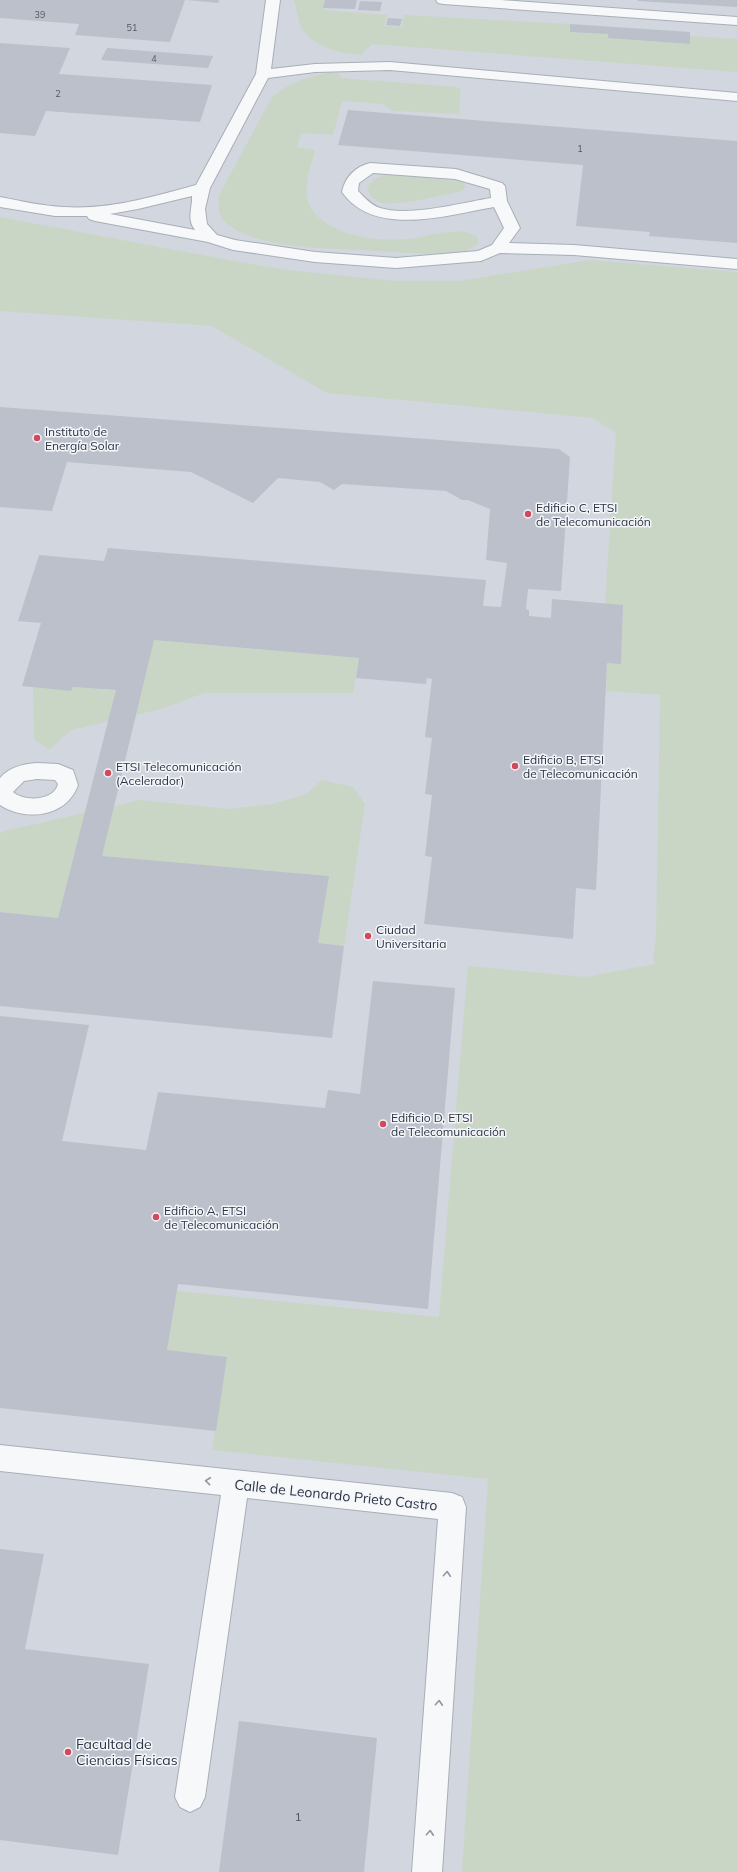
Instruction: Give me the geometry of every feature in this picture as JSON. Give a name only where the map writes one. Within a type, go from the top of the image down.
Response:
[{"type":"street","points":[[211,238],[199,225],[197,209],[202,188],[263,74],[273,0]]},
{"type":"street","points":[[443,0],[552,4],[737,21]]},
{"type":"street","points":[[263,74],[314,68],[390,66],[737,96]]},
{"type":"street","points":[[498,248],[512,228],[499,201],[497,186],[456,174],[370,168],[352,181],[350,192],[359,201],[374,211],[392,213],[416,214],[499,201]]},
{"type":"street","points":[[72,212],[119,207],[154,201],[202,188]]},
{"type":"street","points":[[0,202],[72,212],[211,238],[233,244],[315,257],[396,263],[481,256],[498,248],[574,250],[737,264]]},
{"type":"street","name":"Calle de Leonardo Prieto Castro","points":[[0,1458],[452,1507],[427,1872]]},
{"type":"street","points":[[190,1797],[236,1484]]},
{"type":"shaded area","name":"Ciudad Universitaria","points":[[0,0],[737,0],[737,1872],[0,1872]]},
{"type":"green space","points":[[294,0],[325,0],[324,10],[387,15],[384,26],[402,27],[404,15],[570,24],[570,32],[608,34],[609,38],[690,44],[690,36],[737,39],[737,72],[372,44],[361,55],[345,53],[321,45],[308,36],[300,24]]},
{"type":"green space","points":[[326,73],[338,73],[341,78],[456,87],[461,90],[459,114],[393,111],[383,104],[342,101],[333,135],[301,133],[297,147],[315,150],[306,192],[308,202],[312,210],[331,226],[349,234],[369,238],[398,240],[445,232],[464,232],[472,234],[478,238],[478,244],[463,253],[450,254],[406,253],[291,246],[255,238],[239,232],[223,220],[219,210],[219,195],[272,97],[288,86],[301,80]]},
{"type":"green space","points":[[390,174],[458,181],[464,183],[465,187],[463,191],[420,200],[395,203],[379,202],[372,197],[367,189],[371,182],[376,178]]},
{"type":"green space","points":[[0,217],[288,270],[394,281],[459,281],[590,260],[737,272],[737,1872],[462,1872],[488,1479],[212,1450],[227,1357],[167,1350],[177,1291],[439,1317],[468,966],[586,977],[655,964],[653,957],[656,938],[660,695],[606,691],[607,663],[621,664],[623,605],[605,604],[616,433],[593,418],[327,393],[212,326],[0,311]]},
{"type":"green space","points":[[154,640],[359,658],[353,693],[204,693],[161,709],[71,730],[49,750],[34,739],[33,687],[71,691],[73,687],[141,693]]},
{"type":"green space","points":[[322,780],[353,787],[365,804],[344,946],[318,943],[328,876],[74,854],[58,918],[0,912],[0,833],[140,800],[228,809],[272,804],[306,794]]},
{"type":"building","points":[[0,0],[185,0],[170,42],[75,35],[79,24],[0,18]]},
{"type":"building","points":[[187,0],[219,0],[218,3]]},
{"type":"building","points":[[325,0],[357,0],[355,9],[323,8]]},
{"type":"building","points":[[737,0],[737,7],[638,1]]},
{"type":"building","points":[[360,1],[382,2],[380,11],[358,10]]},
{"type":"building","points":[[388,18],[402,19],[400,26],[386,25]]},
{"type":"building","points":[[570,24],[690,32],[690,44],[608,38],[608,34],[570,32]]},
{"type":"building","points":[[0,43],[70,48],[59,74],[212,85],[200,122],[46,111],[35,136],[0,133]]},
{"type":"building","points":[[107,48],[213,56],[208,68],[101,60]]},
{"type":"building","points":[[348,110],[737,141],[737,243],[649,236],[650,232],[576,226],[583,165],[338,145]]},
{"type":"building","points":[[0,407],[559,449],[570,457],[561,591],[528,589],[526,609],[529,610],[529,616],[551,618],[552,599],[623,605],[621,664],[607,663],[596,890],[576,888],[573,939],[424,924],[432,857],[425,856],[432,795],[425,794],[432,738],[425,737],[432,679],[427,678],[426,684],[356,678],[359,658],[154,640],[102,856],[329,876],[318,943],[344,946],[332,1038],[0,1006],[0,912],[58,918],[116,690],[73,687],[71,691],[22,686],[41,623],[18,621],[39,555],[104,561],[108,548],[486,580],[483,606],[501,607],[507,563],[486,560],[490,509],[468,500],[462,500],[446,491],[342,484],[334,490],[320,482],[278,478],[253,503],[191,472],[67,462],[52,511],[0,507]]},
{"type":"building","name":"Edificio A, ETSI de Telecomunicación","points":[[373,981],[455,988],[428,1309],[178,1284],[167,1350],[227,1357],[216,1431],[0,1408],[0,1016],[89,1025],[62,1141],[146,1150],[158,1092],[325,1108],[328,1090],[360,1094]]},
{"type":"building","name":"Facultad de Ciencias Físicas","points":[[0,1549],[44,1554],[25,1649],[149,1664],[118,1855],[0,1840]]},
{"type":"building","points":[[239,1721],[377,1738],[364,1872],[219,1872]]},
{"type":"place","name":"Instituto de Energía Solar","points":[[37,438]]},
{"type":"place","name":"Edificio C, ETSI de Telecomunicación","points":[[528,514]]},
{"type":"place","name":"Edificio B, ETSI de Telecomunicación","points":[[515,766]]},
{"type":"place","name":"ETSI Telecomunicación (Acelerador)","points":[[108,773]]},
{"type":"place","name":"Ciudad Universitaria","points":[[368,936]]},
{"type":"place","name":"Edificio D, ETSI de Telecomunicación","points":[[383,1124]]},
{"type":"place","name":"Edificio A, ETSI de Telecomunicación","points":[[156,1217]]},
{"type":"place","name":"Facultad de Ciencias Físicas","points":[[68,1752]]}]
